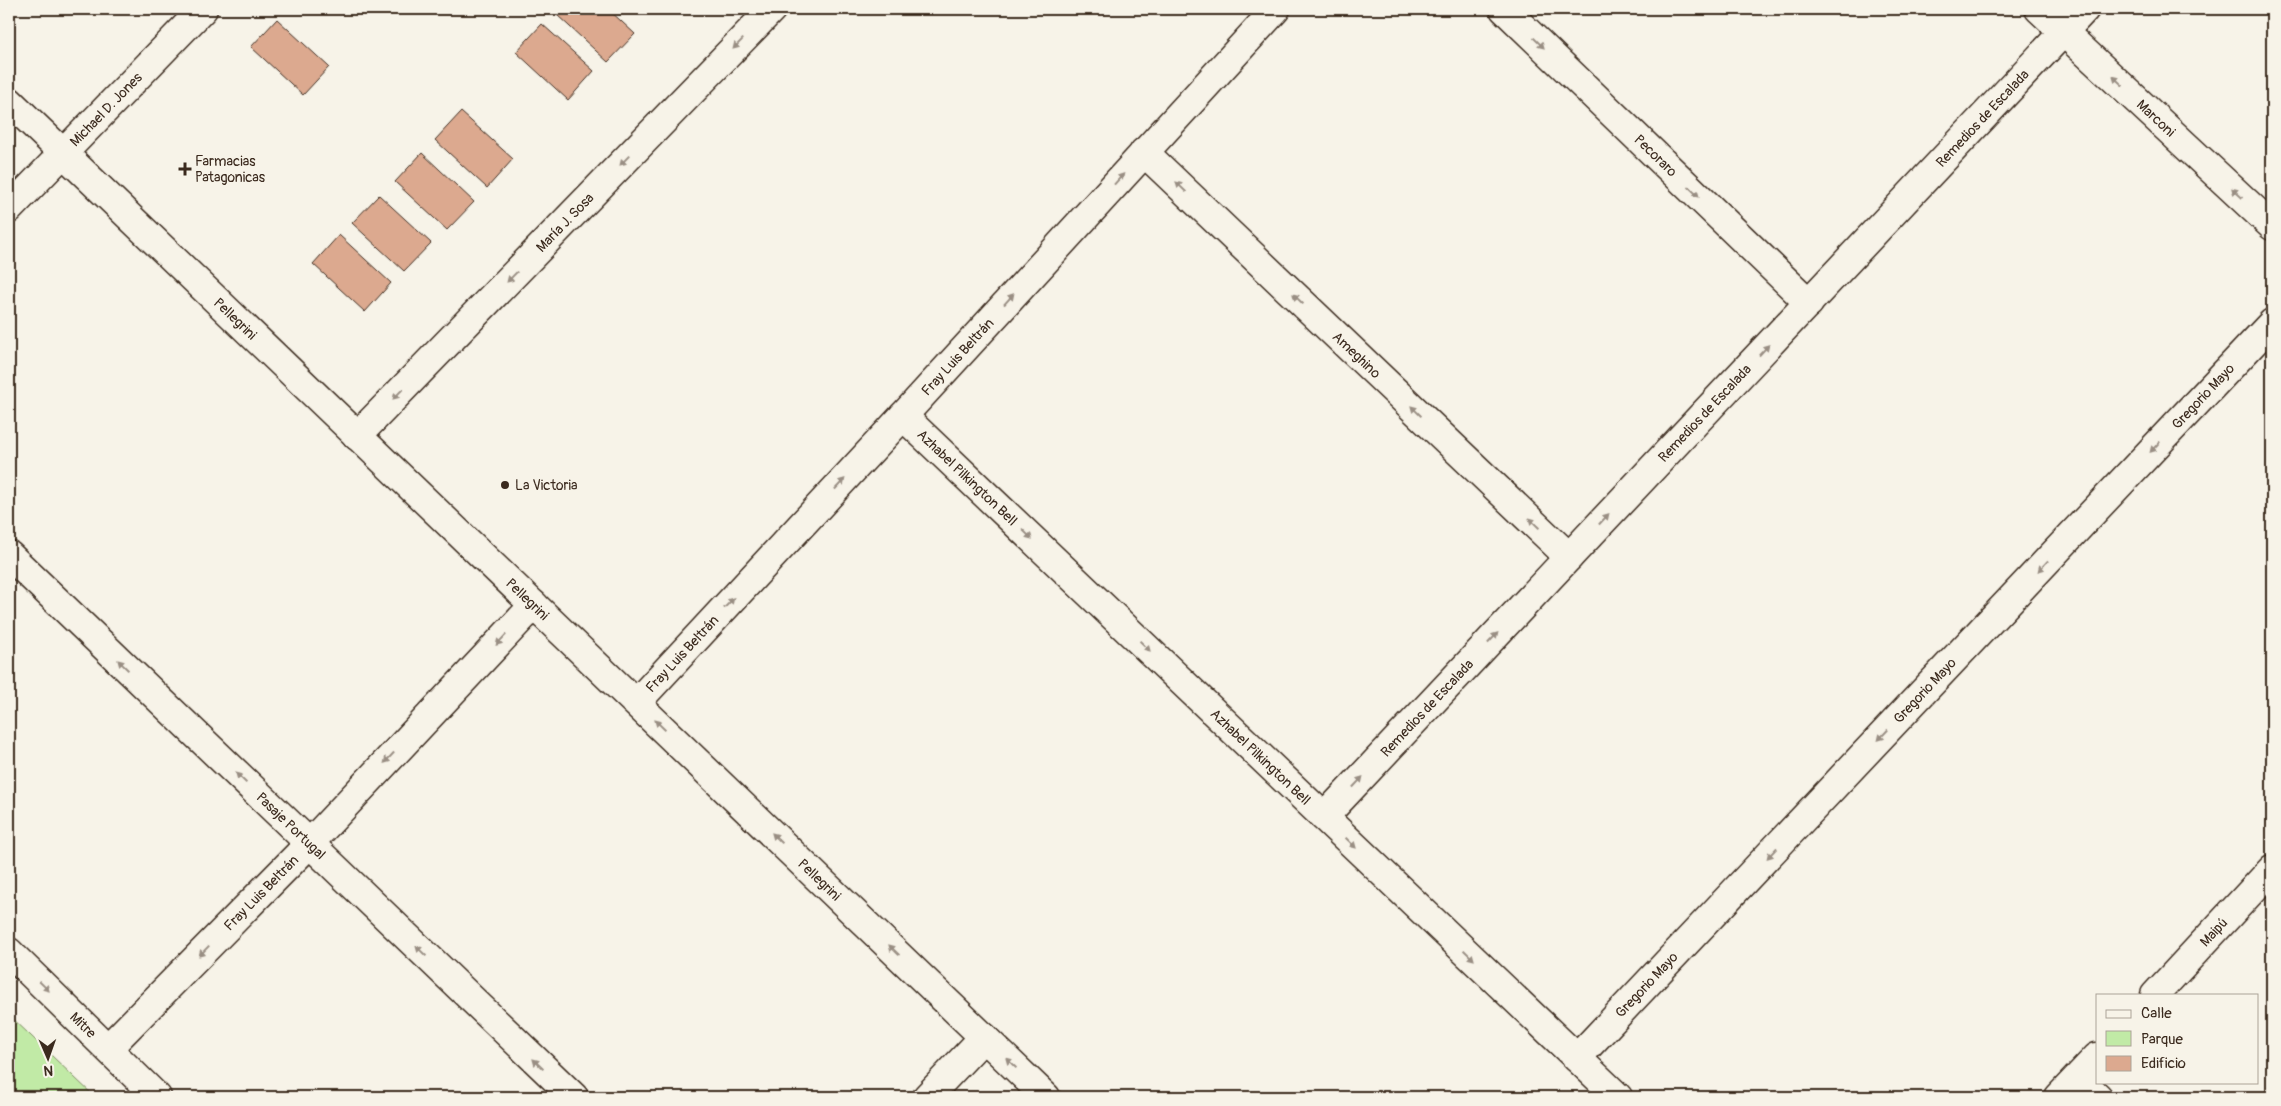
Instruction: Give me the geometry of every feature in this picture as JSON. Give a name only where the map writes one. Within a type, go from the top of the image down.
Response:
[{"type":"street","name":"Michael D. Jones","points":[[9,209],[203,9]]},
{"type":"street","name":"María J. Sosa","points":[[358,436],[772,9]]},
{"type":"street","name":"Fray Luis Beltrán","points":[[636,702],[903,416],[1276,9]]},
{"type":"street","name":"Pecoraro","points":[[1504,9],[1809,302]]},
{"type":"street","name":"Marconi","points":[[2039,9],[2272,226]]},
{"type":"street","name":"Remedios de Escalada","points":[[1324,817],[2085,9]]},
{"type":"street","name":"Pellegrini","points":[[9,101],[65,152],[1046,1097]]},
{"type":"street","name":"Ameghino","points":[[1144,152],[1569,557]]},
{"type":"street","name":"Gregorio Mayo","points":[[1577,1058],[2272,323]]},
{"type":"street","name":"Azhabel Pilkington Bell","points":[[903,416],[1618,1097]]},
{"type":"street","name":"Pasaje Portugal","points":[[9,555],[574,1097]]},
{"type":"street","name":"Fray Luis Beltrán","points":[[108,1048],[309,844],[534,605]]},
{"type":"street","name":"Maipú","points":[[2156,994],[2272,869]]},
{"type":"street","name":"Mitre","points":[[9,952],[157,1097]]},
{"type":"street","points":[[927,1097],[984,1037]]},
{"type":"street","points":[[2059,1097],[2096,1058]]},
{"type":"street","points":[[2078,1078],[2098,1097]]},
{"type":"green space","points":[[9,1015],[95,1097],[9,1097]]},
{"type":"building","points":[[562,9],[608,9],[635,34],[608,62],[557,15]]},
{"type":"building","points":[[277,19],[329,67],[303,95],[251,47]]},
{"type":"building","points":[[542,24],[594,71],[568,100],[516,52]]},
{"type":"building","points":[[461,112],[513,159],[487,188],[435,140]]},
{"type":"building","points":[[422,153],[474,202],[447,230],[395,182]]},
{"type":"building","points":[[379,195],[431,243],[404,271],[352,223]]},
{"type":"building","points":[[339,235],[391,283],[365,312],[313,264]]},
{"type":"place","name":"Farmacias Patagonicas","points":[[185,169]]},
{"type":"place","name":"La Victoria","points":[[505,485]]}]
